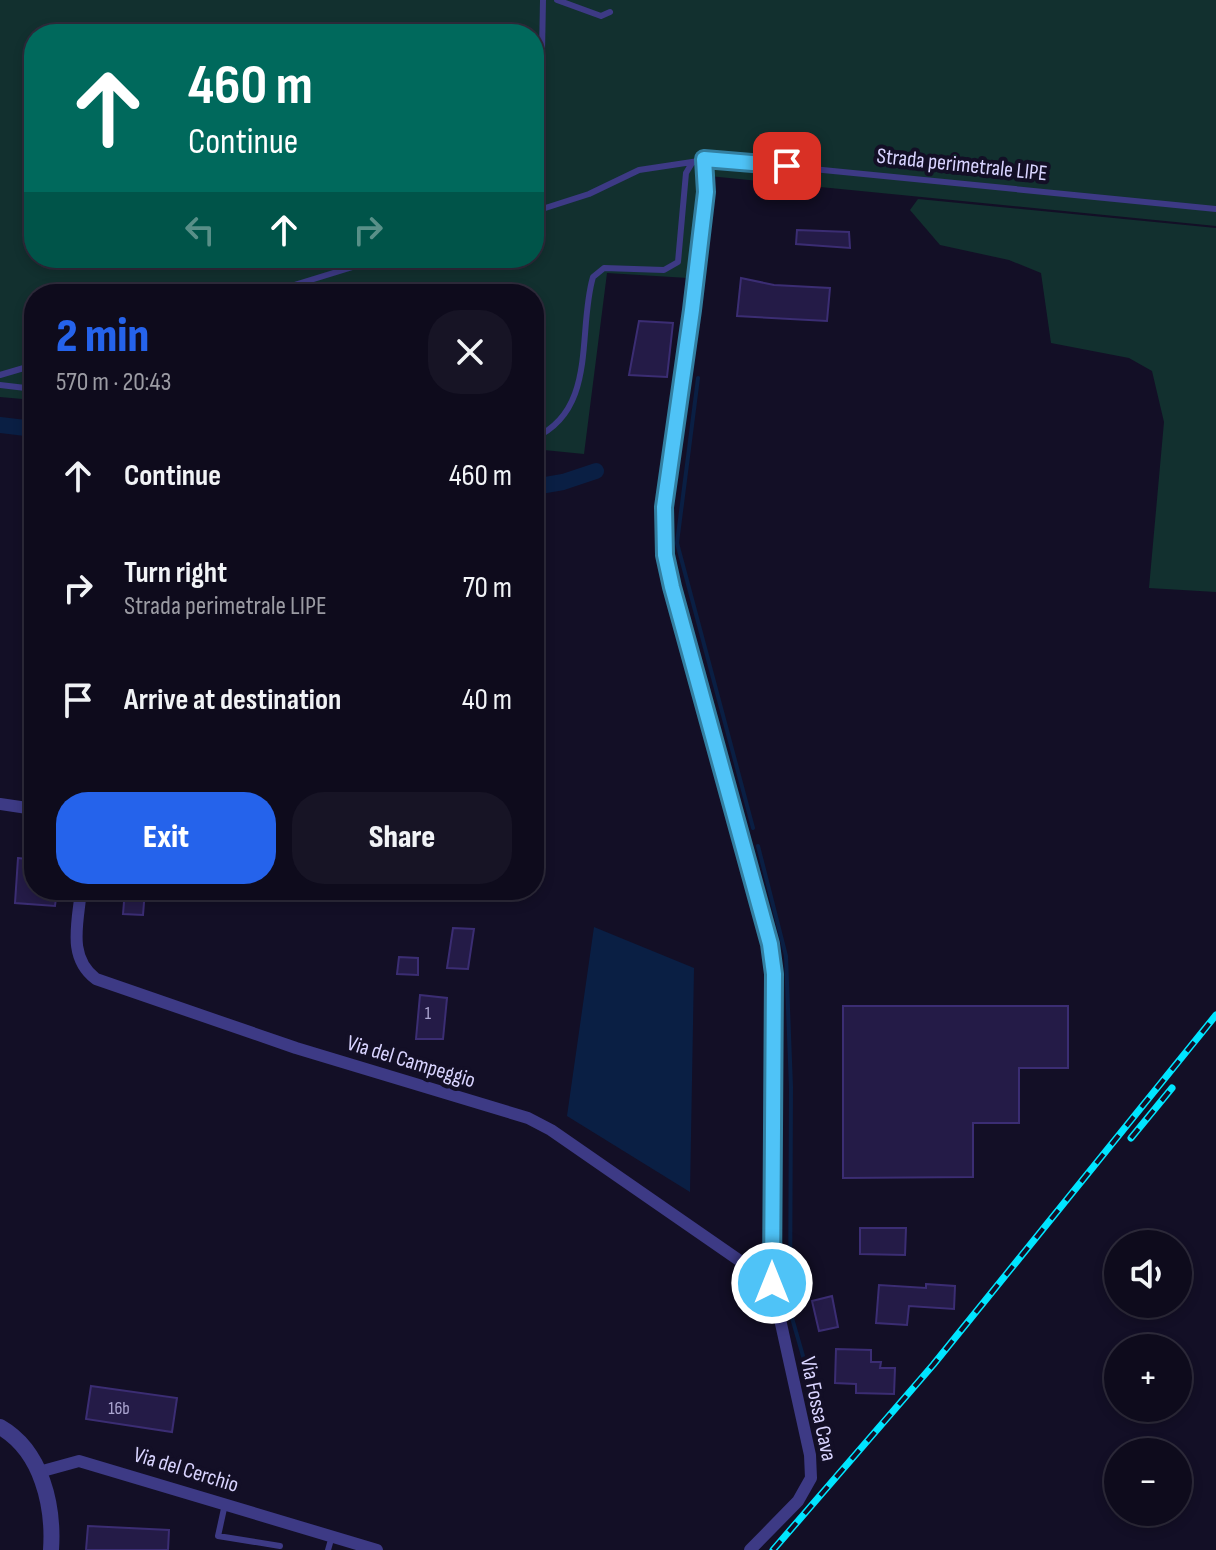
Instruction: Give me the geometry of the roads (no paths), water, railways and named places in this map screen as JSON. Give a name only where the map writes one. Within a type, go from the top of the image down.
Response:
[{"type":"street","name":"Via Fossa Cava","points":[[692,310],[664,507],[663,536],[672,587],[770,944],[774,974],[772,1283],[810,1455],[811,1478],[798,1501],[750,1550]]},
{"type":"street","points":[[0,804],[24,808]]},
{"type":"street","name":"Via del Campeggio","points":[[80,900],[75,951],[83,969],[96,979],[296,1048],[528,1118],[551,1130],[772,1283]]},
{"type":"street","points":[[0,1427],[12,1434],[39,1472],[47,1491],[53,1528],[51,1550]]},
{"type":"street","name":"Via del Cerchio","points":[[39,1472],[79,1461],[377,1550]]},
{"type":"lane","name":"Strada perimetrale LIPE","points":[[542,24],[543,0]]},
{"type":"lane","points":[[557,0],[601,16],[610,12]]},
{"type":"lane","name":"Strada perimetrale LIPE","points":[[544,208],[589,194],[639,170],[704,159],[1216,209]]},
{"type":"lane","points":[[544,431],[557,423],[579,387],[593,277],[604,268],[664,270],[678,262],[686,173],[692,163],[704,159],[706,192],[692,310]]},
{"type":"lane","points":[[298,284],[350,268]]},
{"type":"lane","points":[[0,375],[24,368]]},
{"type":"lane","points":[[0,385],[24,388]]},
{"type":"lane","points":[[225,1504],[218,1536],[280,1546]]},
{"type":"lane","points":[[328,1550],[332,1536]]},
{"type":"water","points":[[594,927],[694,968],[690,1192],[567,1116]]},
{"type":"waterway","points":[[698,378],[677,543],[753,828]]},
{"type":"waterway","points":[[0,425],[24,428]]},
{"type":"waterway","points":[[544,485],[596,471]]},
{"type":"waterway","points":[[758,846],[786,956],[791,1087],[790,1311],[820,1415]]},
{"type":"railway","points":[[773,1550],[933,1365],[1216,1015]]},
{"type":"railway","points":[[1131,1138],[1172,1088]]}]
